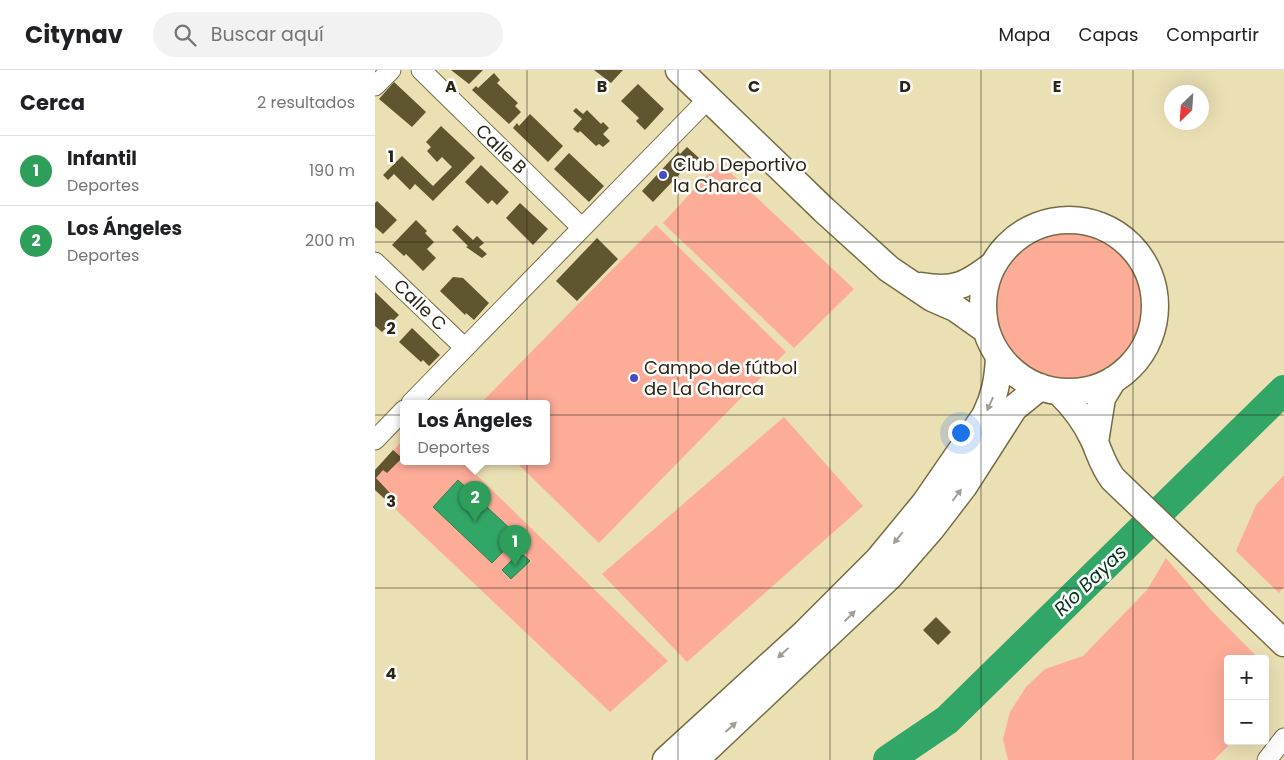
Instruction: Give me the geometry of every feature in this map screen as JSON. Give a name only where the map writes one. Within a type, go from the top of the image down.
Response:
[{"type":"main road","points":[[679,70],[889,269],[932,298],[955,308],[986,330]]},
{"type":"main road","points":[[1095,442],[1102,398],[1113,380],[1132,364],[1141,351],[1154,322],[1155,297],[1149,274],[1131,247],[1119,236],[1097,225],[1073,220],[1049,222],[1026,231],[1007,246],[993,265],[985,286],[983,308],[986,330],[999,357],[1017,375],[1049,389],[1077,410],[1095,442],[1098,455],[1113,479],[1205,565],[1284,643]]},
{"type":"main road","points":[[913,284],[938,289],[954,288],[969,283],[993,265]]},
{"type":"main road","points":[[666,760],[805,633],[891,546],[925,503],[985,416],[997,383],[999,357]]},
{"type":"main road","points":[[695,760],[890,576],[931,529],[964,486],[1014,408],[1049,389],[1087,390],[1113,380]]},
{"type":"street","points":[[375,86],[391,70]]},
{"type":"street","name":"Calle B","points":[[421,70],[582,228]]},
{"type":"street","points":[[414,400],[709,98]]},
{"type":"street","name":"Calle C","points":[[375,262],[465,348]]},
{"type":"street","points":[[375,440],[400,414]]},
{"type":"street","points":[[1267,760],[1284,738]]},
{"type":"shaded area","points":[[719,162],[854,289],[794,348],[663,223]]},
{"type":"shaded area","name":"Campo de fútbol de La Charca","points":[[656,225],[786,352],[599,543],[519,465],[550,465],[550,400],[484,400]]},
{"type":"shaded area","points":[[1070,229],[1099,235],[1123,251],[1139,275],[1145,304],[1139,333],[1123,357],[1099,373],[1070,379],[1041,373],[1017,357],[1001,333],[995,304],[1001,275],[1017,251],[1041,235]]},
{"type":"shaded area","points":[[784,417],[863,506],[687,662],[602,574]]},
{"type":"shaded area","points":[[400,443],[400,465],[466,465],[668,661],[610,712],[375,490],[375,470]]},
{"type":"shaded area","points":[[1284,475],[1284,586],[1279,593],[1236,551],[1256,505]]},
{"type":"shaded area","points":[[458,480],[518,536],[492,563],[433,507]]},
{"type":"shaded area","points":[[520,552],[530,561],[511,579],[502,570]]},
{"type":"shaded area","points":[[1166,558],[1209,608],[1255,655],[1224,655],[1224,745],[1229,745],[1214,760],[1008,760],[1003,739],[1010,712],[1026,687],[1045,669],[1083,656],[1147,590]]},
{"type":"building","points":[[451,70],[483,70],[469,84]]},
{"type":"building","points":[[594,70],[623,70],[611,83]]},
{"type":"building","points":[[494,73],[500,80],[497,83],[518,103],[515,106],[521,112],[509,124],[472,90],[476,86],[478,88]]},
{"type":"building","points":[[394,82],[426,112],[412,127],[379,99]]},
{"type":"building","points":[[638,84],[664,109],[645,130],[636,121],[639,118],[621,101]]},
{"type":"building","points":[[576,108],[583,114],[587,110],[601,124],[603,122],[609,128],[603,134],[610,141],[603,147],[599,144],[596,146],[580,131],[578,133],[573,129],[582,119],[573,111]]},
{"type":"building","points":[[530,114],[563,146],[548,162],[513,128],[517,123],[519,126]]},
{"type":"building","points":[[441,126],[475,158],[433,201],[415,184],[410,190],[394,174],[388,180],[383,175],[402,156],[433,186],[452,167],[442,157],[437,162],[427,151],[431,147],[426,142]]},
{"type":"building","points":[[687,147],[699,158],[692,165],[690,163],[653,202],[642,191],[678,152],[680,154]]},
{"type":"building","points":[[569,153],[604,186],[589,202],[554,169]]},
{"type":"building","points":[[481,165],[509,192],[497,205],[492,200],[488,204],[465,182]]},
{"type":"building","points":[[377,201],[397,220],[383,234],[375,227],[375,203]]},
{"type":"building","points":[[520,203],[548,229],[533,245],[506,218]]},
{"type":"building","points":[[416,220],[427,231],[425,233],[434,242],[427,249],[436,258],[423,271],[406,254],[404,256],[392,245]]},
{"type":"building","points":[[457,225],[473,240],[477,236],[484,243],[479,247],[487,254],[482,258],[466,247],[468,246],[452,230]]},
{"type":"building","points":[[597,238],[618,259],[577,301],[556,281]]},
{"type":"building","points":[[453,277],[463,278],[489,303],[474,320],[466,313],[465,315],[440,291]]},
{"type":"building","points":[[375,292],[399,315],[382,332],[375,326]]},
{"type":"building","points":[[412,328],[440,355],[429,366],[423,360],[421,362],[399,342]]},
{"type":"building","points":[[393,450],[400,456],[400,460],[387,473],[383,470],[376,478],[391,494],[386,500],[375,490],[375,470]]},
{"type":"building","points":[[936,617],[951,632],[938,645],[923,630]]},
{"type":"waterway","name":"Río Bayas","points":[[888,760],[947,720],[1284,390]]},
{"type":"place","name":"Club Deportivo la Charca","points":[[663,175]]},
{"type":"place","name":"Campo de fútbol de La Charca","points":[[634,378]]},
{"type":"place","name":"Los Ángeles","points":[[475,522]]},
{"type":"place","name":"Infantil","points":[[515,566]]}]
